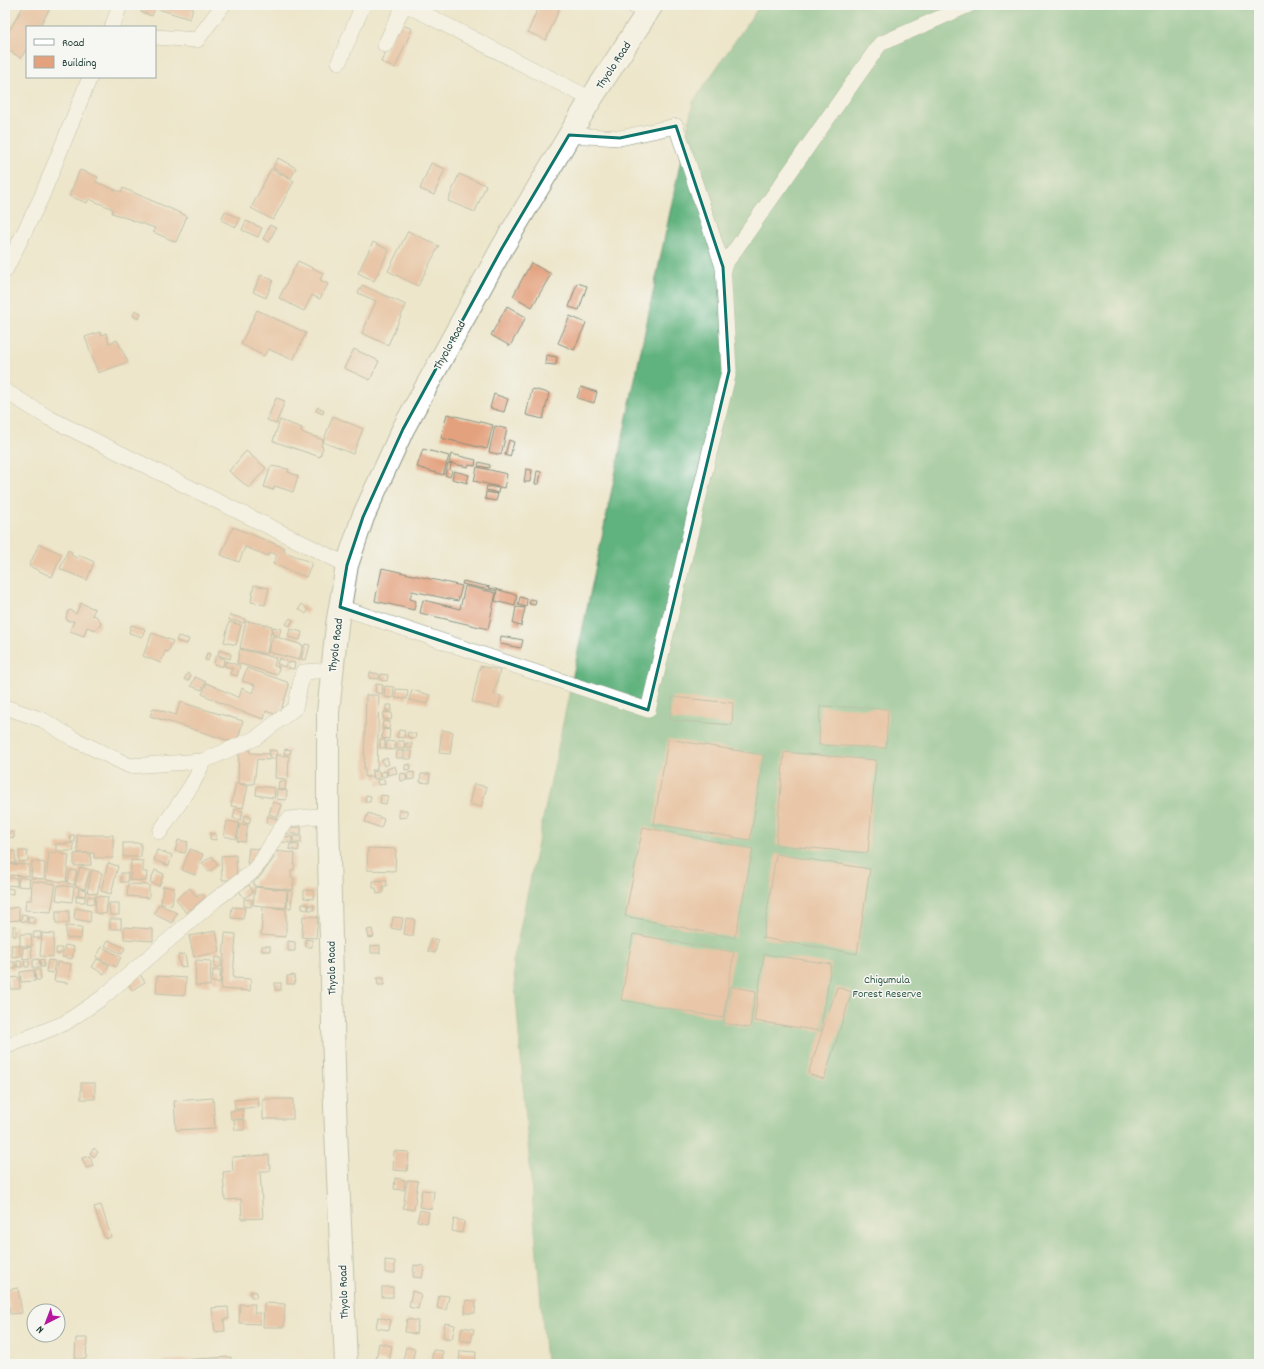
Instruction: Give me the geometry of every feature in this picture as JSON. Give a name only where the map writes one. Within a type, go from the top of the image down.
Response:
[{"type":"highway","name":"Thyolo Road","points":[[346,1364],[335,1106],[328,815],[328,713],[340,607],[347,565],[363,517],[403,429],[502,248],[644,8]]},
{"type":"street","points":[[112,26],[120,5]]},
{"type":"street","points":[[156,37],[196,40],[224,5]]},
{"type":"street","points":[[339,62],[363,5]]},
{"type":"street","points":[[384,45],[406,5],[591,99]]},
{"type":"street","points":[[723,267],[880,44],[969,5]]},
{"type":"street","points":[[5,271],[41,198],[90,78]]},
{"type":"street","points":[[340,607],[648,710],[729,371],[723,267],[676,126],[620,138],[569,135]]},
{"type":"street","points":[[5,391],[49,418],[347,565]]},
{"type":"street","points":[[5,707],[43,720],[74,739],[130,766],[203,761],[256,738],[295,708],[302,672],[332,670]]},
{"type":"street","points":[[160,832],[188,791],[199,772],[203,761]]},
{"type":"street","points":[[5,1047],[65,1023],[102,998],[215,900],[251,873],[262,860],[280,829],[289,819],[328,815]]},
{"type":"highlighted area","points":[[676,126],[723,267],[729,371],[648,710],[340,607],[347,565],[363,517],[403,429],[502,248],[569,135],[620,138]]},
{"type":"green space","name":"Chigumula Forest Reserve","points":[[760,5],[1259,5],[1259,1364],[546,1364],[513,962],[693,102]]},
{"type":"building","points":[[24,5],[52,5],[40,26],[26,26],[26,50],[21,58],[5,48],[5,38]]},
{"type":"building","points":[[144,5],[194,5],[190,19],[155,8],[152,16],[141,12]]},
{"type":"building","points":[[539,5],[561,5],[546,40],[528,32]]},
{"type":"building","points":[[398,23],[412,29],[395,68],[381,62]]},
{"type":"building","points":[[278,158],[296,168],[291,178],[273,168]]},
{"type":"building","points":[[431,163],[445,169],[434,195],[420,189]]},
{"type":"building","points":[[271,169],[294,181],[273,220],[251,208]]},
{"type":"building","points":[[80,170],[98,177],[96,182],[121,192],[123,188],[187,216],[176,242],[153,232],[155,228],[112,213],[113,209],[89,199],[87,203],[69,196]]},
{"type":"building","points":[[459,174],[486,185],[475,212],[448,201]]},
{"type":"building","points":[[225,211],[240,219],[236,227],[221,220]]},
{"type":"building","points":[[246,221],[262,228],[258,237],[242,230]]},
{"type":"building","points":[[270,225],[276,228],[269,242],[263,239]]},
{"type":"building","points":[[408,231],[439,246],[418,286],[388,271]]},
{"type":"building","points":[[373,242],[389,250],[374,281],[358,273]]},
{"type":"building","points":[[298,261],[323,273],[320,280],[328,284],[320,299],[312,295],[304,311],[279,298]]},
{"type":"building","points":[[531,263],[551,274],[532,307],[513,296]]},
{"type":"building","points":[[261,275],[273,280],[266,298],[253,292]]},
{"type":"building","points":[[577,283],[587,286],[579,310],[569,307]]},
{"type":"building","points":[[362,285],[406,305],[388,345],[362,333],[376,301],[358,293]]},
{"type":"building","points":[[507,306],[526,317],[510,346],[491,335]]},
{"type":"building","points":[[135,310],[141,313],[139,319],[133,316]]},
{"type":"building","points":[[257,310],[306,333],[293,360],[268,349],[264,356],[241,344]]},
{"type":"building","points":[[570,316],[586,323],[574,350],[558,343]]},
{"type":"building","points":[[100,332],[101,335],[106,333],[109,343],[117,340],[128,362],[98,373],[85,337]]},
{"type":"building","points":[[354,349],[379,361],[370,380],[344,368]]},
{"type":"building","points":[[546,355],[557,357],[556,365],[545,364]]},
{"type":"building","points":[[581,387],[597,392],[594,403],[577,398]]},
{"type":"building","points":[[532,389],[549,393],[543,419],[526,415]]},
{"type":"building","points":[[494,394],[508,399],[504,412],[490,408]]},
{"type":"building","points":[[276,398],[285,401],[276,424],[267,420]]},
{"type":"building","points":[[318,407],[324,410],[323,414],[316,411]]},
{"type":"building","points":[[447,414],[493,425],[487,449],[441,438]]},
{"type":"building","points":[[333,416],[363,429],[353,454],[323,442]]},
{"type":"building","points":[[280,420],[302,428],[301,432],[323,440],[321,446],[323,447],[320,457],[273,441]]},
{"type":"building","points":[[495,426],[507,429],[501,455],[489,452]]},
{"type":"building","points":[[509,440],[514,442],[510,457],[505,455]]},
{"type":"building","points":[[423,449],[449,456],[443,475],[417,467]]},
{"type":"building","points":[[246,451],[266,468],[249,488],[229,471]]},
{"type":"building","points":[[451,454],[476,460],[475,466],[469,465],[468,467],[449,463]]},
{"type":"building","points":[[479,462],[490,465],[489,468],[478,466]]},
{"type":"building","points":[[448,464],[451,465],[450,470],[452,471],[450,477],[445,475]]},
{"type":"building","points":[[271,466],[289,469],[288,472],[298,476],[293,492],[275,486],[273,490],[264,487]]},
{"type":"building","points":[[477,467],[507,474],[504,488],[474,481]]},
{"type":"building","points":[[526,469],[532,470],[530,482],[524,482]]},
{"type":"building","points":[[454,471],[469,475],[467,483],[452,479]]},
{"type":"building","points":[[537,471],[541,472],[539,484],[535,484]]},
{"type":"building","points":[[487,486],[499,488],[498,493],[486,490]]},
{"type":"building","points":[[486,492],[498,494],[496,501],[485,499]]},
{"type":"building","points":[[233,527],[285,548],[283,551],[312,563],[306,577],[273,564],[277,555],[270,552],[268,556],[245,547],[239,562],[221,555]]},
{"type":"building","points":[[39,544],[62,554],[52,577],[29,566]]},
{"type":"building","points":[[68,550],[72,552],[71,555],[77,558],[79,555],[94,562],[87,580],[60,569]]},
{"type":"building","points":[[382,568],[462,586],[458,601],[412,591],[410,599],[416,601],[414,610],[375,601]]},
{"type":"building","points":[[463,581],[490,587],[490,590],[462,584]]},
{"type":"building","points":[[254,585],[269,588],[265,605],[251,602]]},
{"type":"building","points":[[465,586],[496,593],[488,629],[420,613],[423,600],[460,609]]},
{"type":"building","points":[[492,588],[517,595],[515,606],[495,601],[497,591],[491,590]]},
{"type":"building","points":[[520,597],[527,599],[526,607],[518,605]]},
{"type":"building","points":[[530,599],[536,600],[535,605],[529,604]]},
{"type":"building","points":[[81,603],[95,609],[92,615],[96,616],[101,622],[100,626],[95,630],[87,627],[84,636],[70,631],[74,621],[68,621],[66,618],[68,611],[71,610],[76,614]]},
{"type":"building","points":[[302,604],[309,610],[306,614],[299,609]]},
{"type":"building","points":[[516,607],[525,608],[521,626],[513,624]]},
{"type":"building","points":[[230,615],[245,619],[244,623],[229,620]]},
{"type":"building","points":[[290,618],[293,620],[290,626],[286,624]]},
{"type":"building","points":[[246,621],[272,626],[267,654],[240,648]]},
{"type":"building","points":[[229,622],[241,625],[236,645],[224,642]]},
{"type":"building","points":[[131,625],[145,629],[142,637],[129,633]]},
{"type":"building","points":[[273,627],[281,629],[279,636],[272,634]]},
{"type":"building","points":[[290,629],[302,632],[300,640],[288,637]]},
{"type":"building","points":[[152,633],[173,641],[168,652],[165,651],[161,663],[143,656]]},
{"type":"building","points":[[178,636],[189,639],[187,644],[176,641]]},
{"type":"building","points":[[273,636],[303,645],[299,660],[268,652]]},
{"type":"building","points":[[501,636],[523,640],[521,648],[500,644]]},
{"type":"building","points":[[305,644],[310,645],[306,660],[301,659]]},
{"type":"building","points":[[240,649],[276,658],[274,666],[279,667],[277,675],[237,663]]},
{"type":"building","points":[[219,650],[231,654],[230,659],[218,655]]},
{"type":"building","points":[[207,653],[210,654],[208,661],[205,660]]},
{"type":"building","points":[[216,656],[225,659],[222,667],[214,664]]},
{"type":"building","points":[[279,658],[287,661],[285,667],[277,664]]},
{"type":"building","points":[[226,661],[240,666],[237,676],[230,674],[232,668],[224,666]]},
{"type":"building","points":[[289,662],[295,663],[294,669],[288,668]]},
{"type":"building","points":[[480,666],[500,670],[494,694],[501,696],[498,708],[472,702]]},
{"type":"building","points":[[247,668],[287,682],[289,686],[279,716],[266,711],[264,719],[234,709],[202,694],[207,683],[239,698],[242,688],[252,693],[255,685],[242,681]]},
{"type":"building","points":[[370,672],[379,674],[379,679],[369,678]]},
{"type":"building","points":[[188,673],[191,676],[188,681],[184,679]]},
{"type":"building","points":[[381,674],[388,675],[387,681],[380,680]]},
{"type":"building","points":[[195,677],[206,682],[202,690],[191,686]]},
{"type":"building","points":[[376,684],[383,685],[382,694],[375,692]]},
{"type":"building","points":[[385,686],[394,687],[393,698],[384,697]]},
{"type":"building","points":[[396,689],[408,690],[407,699],[395,698]]},
{"type":"building","points":[[412,690],[430,695],[428,704],[409,700]]},
{"type":"building","points":[[366,695],[379,695],[377,770],[372,770],[372,777],[365,777],[364,769]]},
{"type":"building","points":[[672,697],[733,703],[732,725],[670,720]]},
{"type":"building","points":[[180,702],[243,721],[237,743],[150,716],[153,708],[176,715]]},
{"type":"building","points":[[386,705],[392,705],[391,711],[386,711]]},
{"type":"building","points":[[820,706],[888,709],[886,748],[819,745]]},
{"type":"building","points":[[384,712],[392,713],[391,720],[383,719]]},
{"type":"building","points":[[383,721],[390,722],[389,729],[382,728]]},
{"type":"building","points":[[383,729],[390,730],[389,739],[382,738]]},
{"type":"building","points":[[399,730],[405,731],[404,738],[397,737]]},
{"type":"building","points":[[442,730],[453,732],[450,754],[439,753]]},
{"type":"building","points":[[408,732],[416,734],[415,739],[407,737]]},
{"type":"building","points":[[668,739],[764,755],[750,840],[654,824]]},
{"type":"building","points":[[380,740],[385,740],[385,748],[380,748]]},
{"type":"building","points":[[387,741],[395,742],[395,750],[386,749]]},
{"type":"building","points":[[397,741],[404,741],[404,749],[397,749]]},
{"type":"building","points":[[406,743],[412,743],[412,749],[405,748]]},
{"type":"building","points":[[239,748],[250,749],[250,753],[269,754],[269,760],[257,759],[254,784],[238,784]]},
{"type":"building","points":[[285,749],[291,750],[290,754],[284,754]]},
{"type":"building","points":[[269,750],[277,751],[275,759],[271,759]]},
{"type":"building","points":[[397,751],[403,751],[402,758],[396,758]]},
{"type":"building","points":[[404,751],[412,751],[411,759],[404,759]]},
{"type":"building","points":[[784,752],[876,760],[868,853],[776,845]]},
{"type":"building","points":[[276,755],[289,756],[288,779],[275,778]]},
{"type":"building","points":[[387,758],[389,764],[384,766],[382,760]]},
{"type":"building","points":[[410,764],[411,769],[405,770],[405,765]]},
{"type":"building","points":[[395,766],[397,773],[388,775],[387,769]]},
{"type":"building","points":[[379,771],[380,778],[374,779],[373,772]]},
{"type":"building","points":[[386,771],[387,776],[382,777],[381,772]]},
{"type":"building","points":[[414,772],[414,779],[408,780],[407,773]]},
{"type":"building","points":[[405,773],[407,780],[401,781],[400,774]]},
{"type":"building","points":[[421,774],[430,774],[429,783],[420,782]]},
{"type":"building","points":[[384,779],[385,784],[378,785],[377,780]]},
{"type":"building","points":[[279,781],[286,781],[285,790],[278,789]]},
{"type":"building","points":[[236,783],[248,786],[243,808],[231,806]]},
{"type":"building","points":[[474,784],[487,787],[481,807],[469,804]]},
{"type":"building","points":[[257,786],[275,788],[274,798],[256,795]]},
{"type":"building","points":[[277,789],[287,791],[286,800],[276,799]]},
{"type":"building","points":[[366,795],[371,796],[370,802],[365,802]]},
{"type":"building","points":[[381,795],[388,796],[386,804],[380,803]]},
{"type":"building","points":[[273,802],[282,805],[278,817],[269,814]]},
{"type":"building","points":[[235,809],[243,811],[241,820],[233,818]]},
{"type":"building","points":[[399,810],[407,810],[407,817],[399,818]]},
{"type":"building","points":[[368,813],[384,819],[381,828],[365,822]]},
{"type":"building","points":[[245,815],[251,817],[249,824],[243,822]]},
{"type":"building","points":[[268,816],[277,819],[275,826],[266,823]]},
{"type":"building","points":[[227,821],[239,823],[236,839],[224,836]]},
{"type":"building","points":[[240,824],[248,825],[245,842],[237,841]]},
{"type":"building","points":[[290,827],[301,827],[301,834],[284,834]]},
{"type":"building","points":[[643,827],[753,849],[735,938],[625,916]]},
{"type":"building","points":[[7,832],[14,832],[14,838],[7,837]]},
{"type":"building","points":[[210,833],[216,834],[216,840],[210,839]]},
{"type":"building","points":[[70,835],[74,835],[75,842],[71,842]]},
{"type":"building","points":[[77,835],[113,835],[113,858],[94,858],[94,853],[78,853]]},
{"type":"building","points":[[282,836],[292,837],[292,843],[281,842]]},
{"type":"building","points":[[293,836],[301,836],[301,843],[293,843]]},
{"type":"building","points":[[178,840],[188,842],[185,853],[175,851]]},
{"type":"building","points":[[73,843],[74,851],[56,851],[56,844]]},
{"type":"building","points":[[123,843],[141,843],[141,857],[123,857]]},
{"type":"building","points":[[290,844],[299,845],[298,851],[289,849]]},
{"type":"building","points":[[249,848],[260,849],[258,865],[247,863]]},
{"type":"building","points":[[368,848],[396,849],[395,871],[367,870]]},
{"type":"building","points":[[190,849],[203,854],[195,875],[182,870]]},
{"type":"building","points":[[157,850],[172,855],[169,866],[154,860]]},
{"type":"building","points":[[15,851],[16,863],[5,863],[5,852]]},
{"type":"building","points":[[19,851],[27,851],[28,861],[19,862]]},
{"type":"building","points":[[273,851],[295,853],[294,870],[291,870],[291,878],[294,878],[293,890],[254,886],[254,880],[258,879],[274,858]]},
{"type":"building","points":[[49,852],[69,855],[66,882],[46,880]]},
{"type":"building","points":[[90,853],[91,865],[74,866],[74,854]]},
{"type":"building","points":[[776,854],[870,869],[857,954],[763,938]]},
{"type":"building","points":[[236,855],[237,880],[222,880],[221,856]]},
{"type":"building","points":[[212,856],[218,865],[209,872],[202,863]]},
{"type":"building","points":[[131,860],[143,861],[143,872],[147,872],[146,881],[130,880]]},
{"type":"building","points":[[32,861],[45,863],[44,879],[31,878]]},
{"type":"building","points":[[108,863],[118,866],[111,894],[101,891]]},
{"type":"building","points":[[5,864],[29,865],[29,876],[5,875]]},
{"type":"building","points":[[80,867],[90,870],[85,889],[75,886]]},
{"type":"building","points":[[70,870],[77,871],[74,885],[67,883]]},
{"type":"building","points":[[92,870],[102,873],[97,894],[87,892]]},
{"type":"building","points":[[155,870],[164,874],[159,886],[150,882]]},
{"type":"building","points":[[121,873],[128,873],[128,882],[121,882]]},
{"type":"building","points":[[19,877],[30,879],[29,887],[18,886]]},
{"type":"building","points":[[5,878],[17,878],[17,886],[5,885]]},
{"type":"building","points":[[386,880],[387,886],[383,886],[383,893],[377,894],[376,888],[373,888],[373,881]]},
{"type":"building","points":[[32,881],[56,884],[51,912],[25,910],[26,900],[31,900]]},
{"type":"building","points":[[128,884],[149,885],[149,898],[127,896]]},
{"type":"building","points":[[58,885],[74,887],[72,902],[56,900]]},
{"type":"building","points":[[249,885],[253,892],[244,898],[239,891]]},
{"type":"building","points":[[163,886],[174,888],[172,905],[161,904]]},
{"type":"building","points":[[255,887],[287,890],[286,908],[253,905]]},
{"type":"building","points":[[6,888],[13,889],[13,894],[5,893]]},
{"type":"building","points":[[190,888],[196,896],[201,893],[205,898],[186,913],[176,899]]},
{"type":"building","points":[[79,889],[86,890],[85,896],[78,895]]},
{"type":"building","points":[[304,890],[314,891],[313,899],[304,898]]},
{"type":"building","points":[[288,891],[292,891],[291,908],[287,908]]},
{"type":"building","points":[[76,896],[85,896],[85,902],[76,902]]},
{"type":"building","points":[[88,896],[95,897],[94,904],[87,903]]},
{"type":"building","points":[[96,896],[108,897],[106,914],[95,913]]},
{"type":"building","points":[[244,899],[252,900],[251,907],[244,906]]},
{"type":"building","points":[[109,903],[119,903],[119,915],[110,915]]},
{"type":"building","points":[[159,904],[177,913],[172,923],[154,914]]},
{"type":"building","points":[[302,904],[308,904],[308,910],[302,909]]},
{"type":"building","points":[[309,905],[314,905],[314,910],[309,910]]},
{"type":"building","points":[[18,907],[20,920],[5,921],[5,909]]},
{"type":"building","points":[[232,907],[245,908],[243,919],[231,918]]},
{"type":"building","points":[[263,907],[286,909],[286,937],[261,935]]},
{"type":"building","points":[[75,908],[91,911],[90,922],[74,919]]},
{"type":"building","points":[[56,911],[69,911],[69,923],[56,923]]},
{"type":"building","points":[[22,914],[27,915],[26,922],[21,921]]},
{"type":"building","points":[[28,916],[35,917],[34,923],[28,923]]},
{"type":"building","points":[[303,916],[318,917],[316,938],[302,937]]},
{"type":"building","points":[[393,917],[403,918],[401,930],[391,928]]},
{"type":"building","points":[[406,918],[415,919],[413,936],[404,934]]},
{"type":"building","points":[[110,919],[121,919],[121,929],[110,929]]},
{"type":"building","points":[[13,926],[16,926],[16,936],[13,936]]},
{"type":"building","points":[[66,926],[82,927],[81,939],[66,938]]},
{"type":"building","points":[[124,927],[153,929],[153,941],[124,939]]},
{"type":"building","points":[[372,929],[374,937],[369,938],[367,930]]},
{"type":"building","points":[[216,931],[220,952],[194,957],[189,936]]},
{"type":"building","points":[[34,932],[41,932],[41,938],[33,938]]},
{"type":"building","points":[[42,933],[54,934],[53,957],[40,956]]},
{"type":"building","points":[[225,933],[236,934],[233,978],[251,979],[250,991],[221,989]]},
{"type":"building","points":[[20,934],[31,934],[32,946],[20,946]]},
{"type":"building","points":[[633,934],[734,952],[723,1018],[621,1000]]},
{"type":"building","points":[[431,938],[438,940],[435,953],[428,951]]},
{"type":"building","points":[[305,939],[312,940],[312,947],[306,947]]},
{"type":"building","points":[[108,940],[125,948],[122,954],[105,946]]},
{"type":"building","points":[[288,941],[295,942],[295,951],[288,951]]},
{"type":"building","points":[[11,945],[19,945],[20,956],[12,957]]},
{"type":"building","points":[[65,945],[74,947],[72,959],[62,957]]},
{"type":"building","points":[[380,945],[380,953],[371,953],[371,946]]},
{"type":"building","points":[[262,946],[270,946],[270,951],[262,951]]},
{"type":"building","points":[[31,947],[32,958],[23,959],[22,948]]},
{"type":"building","points":[[102,947],[121,957],[116,967],[96,957]]},
{"type":"building","points":[[56,948],[62,948],[61,954],[56,954]]},
{"type":"building","points":[[185,954],[187,966],[180,967],[178,955]]},
{"type":"building","points":[[764,954],[831,964],[821,1031],[754,1021]]},
{"type":"building","points":[[215,957],[221,958],[221,967],[214,967]]},
{"type":"building","points":[[39,959],[40,968],[33,968],[33,960]]},
{"type":"building","points":[[44,959],[44,967],[41,967],[40,960]]},
{"type":"building","points":[[97,959],[109,965],[104,974],[92,967]]},
{"type":"building","points":[[48,960],[55,961],[53,973],[46,972]]},
{"type":"building","points":[[196,960],[211,961],[210,986],[195,985]]},
{"type":"building","points":[[17,961],[21,961],[22,967],[17,967]]},
{"type":"building","points":[[24,961],[29,961],[29,967],[25,967]]},
{"type":"building","points":[[9,962],[15,962],[15,969],[10,969]]},
{"type":"building","points":[[57,962],[71,964],[68,983],[54,981]]},
{"type":"building","points":[[34,970],[35,981],[21,982],[20,972]]},
{"type":"building","points":[[35,970],[40,970],[41,980],[36,980]]},
{"type":"building","points":[[213,970],[221,970],[220,983],[212,982]]},
{"type":"building","points":[[139,973],[145,982],[132,990],[126,980]]},
{"type":"building","points":[[294,975],[295,984],[287,984],[287,976]]},
{"type":"building","points":[[157,976],[186,978],[185,995],[156,993]]},
{"type":"building","points":[[19,977],[20,989],[11,989],[10,978]]},
{"type":"building","points":[[377,978],[384,978],[384,985],[378,985]]},
{"type":"building","points":[[275,983],[281,983],[281,990],[275,990]]},
{"type":"building","points":[[730,986],[756,991],[750,1028],[723,1023]]},
{"type":"building","points":[[837,987],[852,992],[824,1079],[808,1074]]},
{"type":"building","points":[[81,1083],[95,1083],[95,1099],[81,1099]]},
{"type":"building","points":[[213,1098],[215,1128],[176,1130],[174,1101]]},
{"type":"building","points":[[258,1098],[259,1107],[235,1109],[234,1100]]},
{"type":"building","points":[[263,1099],[293,1099],[293,1119],[263,1119]]},
{"type":"building","points":[[243,1110],[243,1119],[231,1119],[230,1111]]},
{"type":"building","points":[[234,1120],[244,1120],[244,1130],[235,1130]]},
{"type":"building","points":[[94,1148],[98,1152],[94,1157],[90,1153]]},
{"type":"building","points":[[394,1151],[409,1152],[407,1171],[393,1170]]},
{"type":"building","points":[[269,1155],[270,1171],[260,1171],[263,1218],[242,1219],[241,1199],[225,1200],[223,1172],[233,1171],[232,1157]]},
{"type":"building","points":[[90,1156],[93,1166],[86,1168],[82,1158]]},
{"type":"building","points":[[395,1178],[405,1180],[404,1190],[394,1189]]},
{"type":"building","points":[[407,1180],[418,1181],[414,1210],[403,1208]]},
{"type":"building","points":[[422,1190],[434,1191],[432,1209],[419,1207]]},
{"type":"building","points":[[101,1205],[111,1237],[105,1239],[94,1207]]},
{"type":"building","points":[[420,1210],[429,1212],[427,1223],[417,1221]]},
{"type":"building","points":[[454,1219],[464,1221],[462,1233],[452,1231]]},
{"type":"building","points":[[385,1260],[395,1261],[395,1273],[385,1273]]},
{"type":"building","points":[[414,1265],[424,1266],[422,1278],[413,1277]]},
{"type":"building","points":[[382,1287],[393,1287],[393,1297],[382,1297]]},
{"type":"building","points":[[18,1288],[22,1313],[10,1314],[6,1290]]},
{"type":"building","points":[[251,1291],[257,1292],[256,1298],[250,1296]]},
{"type":"building","points":[[412,1291],[421,1294],[418,1309],[409,1307]]},
{"type":"building","points":[[439,1295],[449,1296],[446,1310],[437,1308]]},
{"type":"building","points":[[466,1300],[476,1301],[475,1313],[465,1313]]},
{"type":"building","points":[[264,1303],[285,1304],[284,1327],[263,1327]]},
{"type":"building","points":[[240,1304],[255,1304],[254,1313],[260,1313],[260,1324],[239,1323]]},
{"type":"building","points":[[228,1307],[229,1319],[224,1319],[225,1331],[215,1332],[212,1308]]},
{"type":"building","points":[[378,1317],[391,1320],[389,1330],[376,1328]]},
{"type":"building","points":[[407,1319],[418,1321],[416,1334],[405,1332]]},
{"type":"building","points":[[445,1323],[455,1325],[452,1339],[443,1337]]},
{"type":"building","points":[[462,1327],[474,1329],[471,1342],[460,1340]]},
{"type":"building","points":[[76,1338],[87,1338],[86,1359],[75,1359]]},
{"type":"building","points":[[379,1343],[392,1346],[389,1362],[376,1360]]},
{"type":"building","points":[[406,1347],[415,1349],[412,1363],[403,1361]]},
{"type":"building","points":[[433,1350],[443,1351],[442,1364],[431,1364]]},
{"type":"building","points":[[460,1351],[476,1352],[475,1364],[459,1364]]},
{"type":"building","points":[[231,1357],[231,1364],[163,1364],[162,1361]]}]
